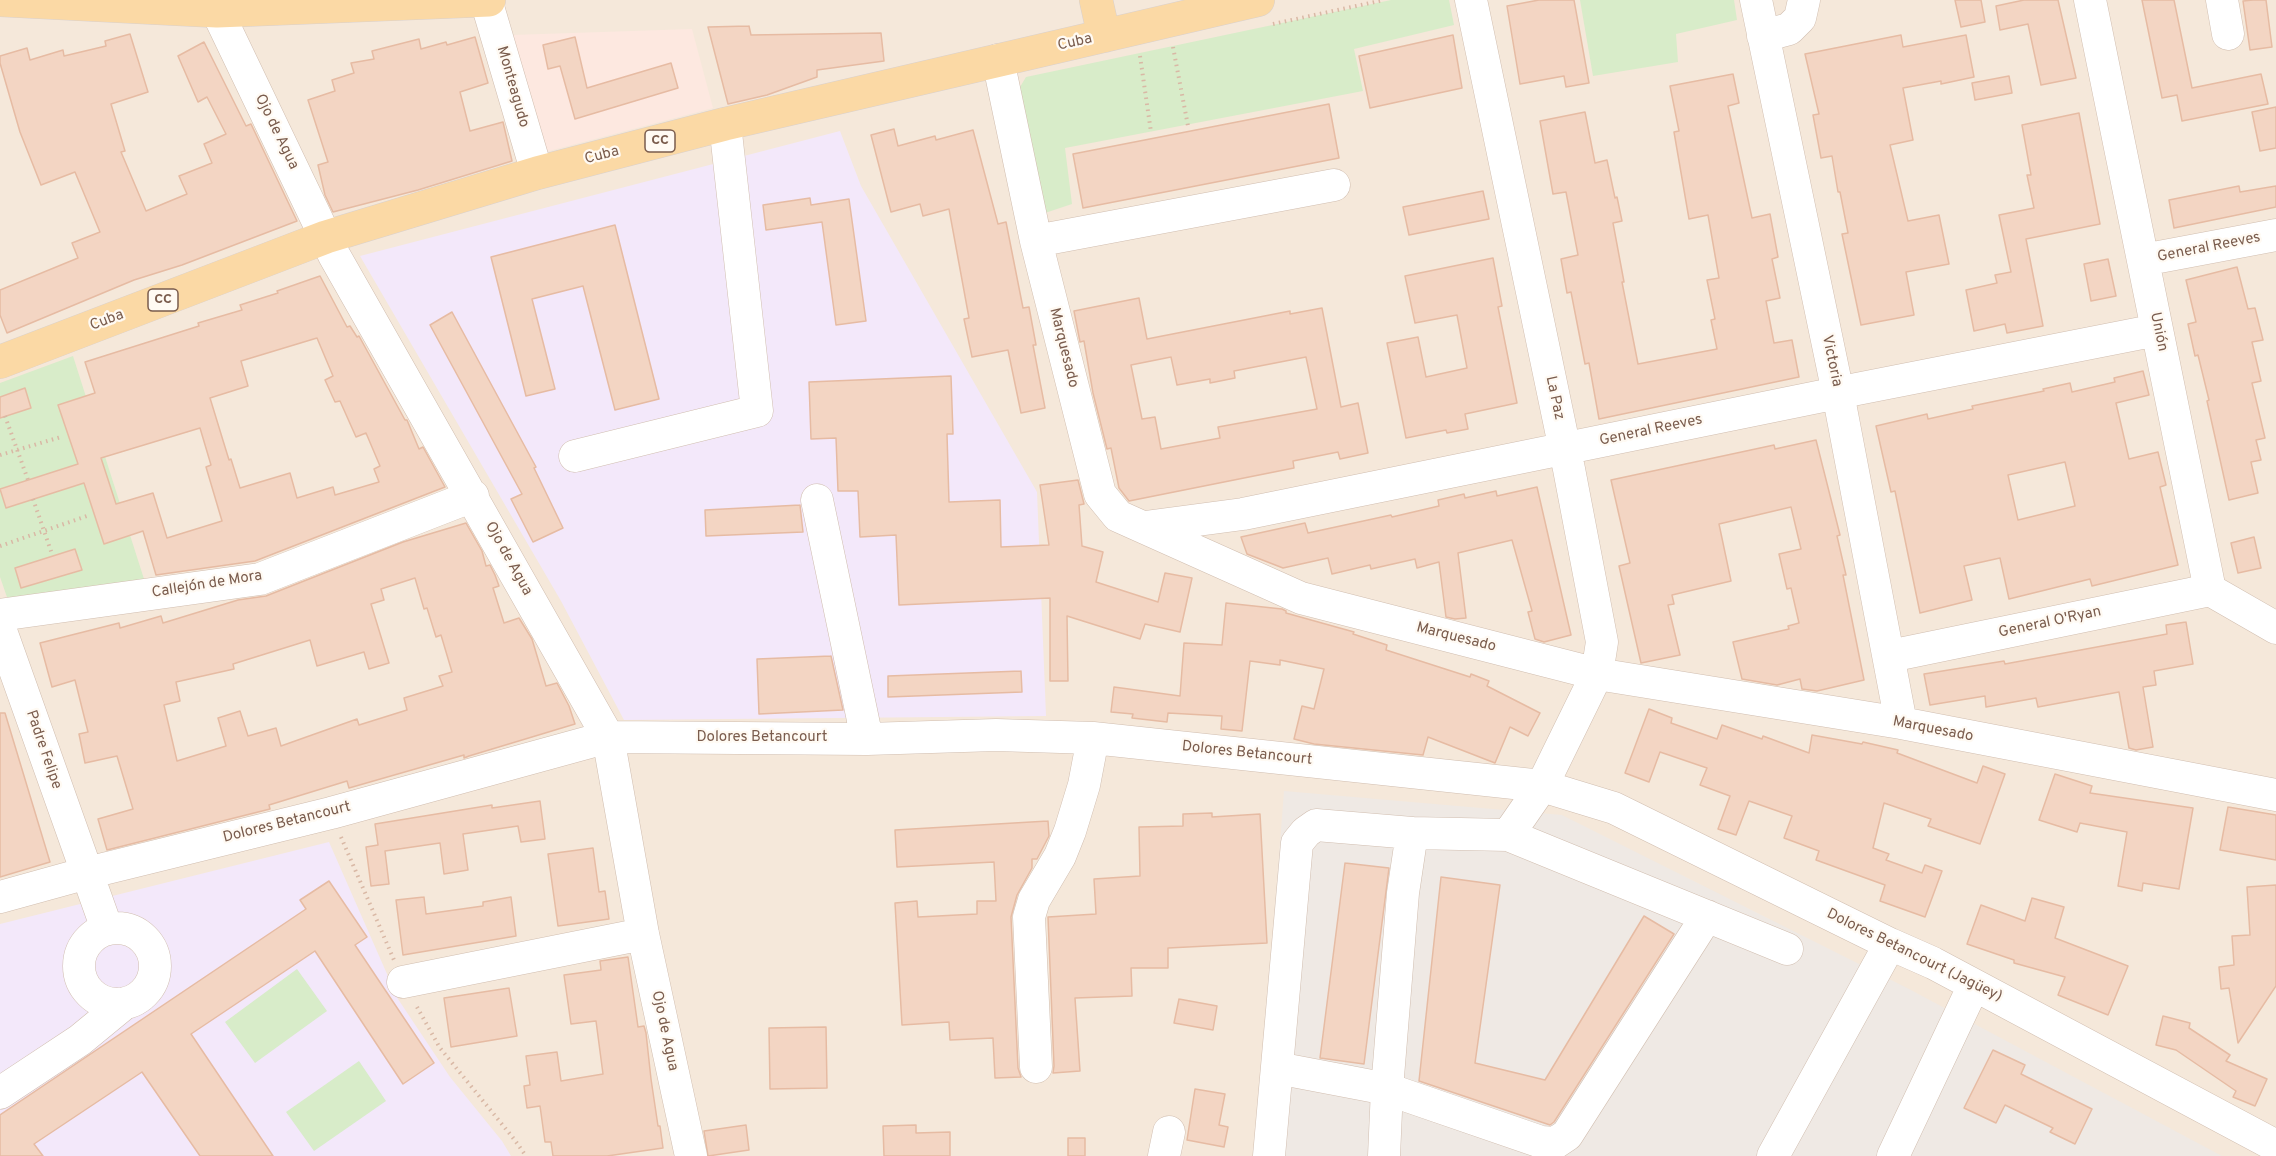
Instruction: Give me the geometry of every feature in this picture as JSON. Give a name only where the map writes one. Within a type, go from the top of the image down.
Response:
[{"type":"main road","points":[[14,1],[217,6],[488,0]]},
{"type":"main road","points":[[1096,0],[1104,36]]},
{"type":"main road","name":"CC","points":[[1221,4],[1258,0]]},
{"type":"main road","name":"Cuba","points":[[0,362],[326,237],[537,173],[725,124],[998,60],[1104,36],[1152,31],[1221,4]]},
{"type":"street","name":"Monteagudo","points":[[488,0],[537,173]]},
{"type":"street","name":"La Paz","points":[[1471,0],[1602,642],[1597,674],[1542,786],[1508,835]]},
{"type":"street","name":"Victoria","points":[[1756,0],[1838,393],[1901,723]]},
{"type":"street","points":[[1763,36],[1789,29],[1800,18],[1804,0]]},
{"type":"street","name":"Unión","points":[[2090,0],[2210,590]]},
{"type":"street","points":[[2222,0],[2228,34]]},
{"type":"street","name":"Ojo de Agua","points":[[217,6],[334,255],[608,737],[643,934],[691,1156]]},
{"type":"street","name":"Marquesado","points":[[998,60],[1036,242],[1100,494],[1118,516],[1301,598],[1597,674],[1901,723],[2276,795]]},
{"type":"street","points":[[575,456],[757,411],[725,124]]},
{"type":"street","points":[[1036,242],[1334,185]]},
{"type":"street","name":"General Reeves","points":[[2143,261],[2276,235]]},
{"type":"street","name":"General Reeves","points":[[1145,527],[1243,514],[2157,330]]},
{"type":"street","name":"Callejón de Mora","points":[[0,615],[260,579],[473,496]]},
{"type":"street","points":[[817,500],[867,739]]},
{"type":"street","points":[[2210,590],[2276,628]]},
{"type":"street","name":"General O'Ryan","points":[[1890,656],[2210,590]]},
{"type":"street","name":"Padre Felipe","points":[[0,628],[107,929]]},
{"type":"street","name":"Dolores Betancourt","points":[[0,897],[87,873],[331,813],[608,737],[867,739],[996,735],[1093,738],[1542,786]]},
{"type":"street","points":[[1036,1067],[1029,917],[1034,900],[1060,856],[1070,831],[1084,784],[1093,738]]},
{"type":"street","name":"Dolores Betancourt (Jagüey)","points":[[1542,786],[1614,808],[1933,963],[2276,1146]]},
{"type":"street","points":[[1269,1156],[1297,843],[1316,825],[1412,833],[1508,835],[1787,949]]},
{"type":"street","points":[[1384,1156],[1387,1089],[1403,893],[1412,833]]},
{"type":"street","points":[[1277,1068],[1387,1089],[1541,1142],[1555,1143],[1567,1135],[1707,916]]},
{"type":"street","points":[[125,928],[137,933],[147,942],[153,954],[155,966],[153,979],[136,999],[125,1003],[112,1004],[90,994],[79,972],[82,949],[90,939],[107,929],[125,928]]},
{"type":"street","points":[[403,982],[643,934]]},
{"type":"street","points":[[1773,1156],[1890,944]]},
{"type":"street","points":[[1896,1155],[1974,985]]},
{"type":"street","points":[[0,1093],[80,1040],[125,1003]]},
{"type":"path","points":[[1152,31],[1188,126]]},
{"type":"path","points":[[1151,132],[1152,31]]},
{"type":"path","points":[[5,416],[28,480]]},
{"type":"path","points":[[0,455],[61,436]]},
{"type":"path","points":[[33,499],[52,554]]},
{"type":"path","points":[[0,546],[87,516]]},
{"type":"shaded area","points":[[0,0],[2276,0],[2276,1156],[0,1156]]},
{"type":"shaded area","points":[[692,29],[713,108],[545,152],[512,35]]},
{"type":"shaded area","points":[[840,131],[861,186],[1037,492],[1046,716],[624,720],[561,601],[360,256]]},
{"type":"shaded area","points":[[1284,791],[1562,815],[1909,989],[2222,1156],[1256,1156]]},
{"type":"shaded area","points":[[329,842],[398,999],[450,1077],[502,1141],[511,1156],[0,1156],[0,924]]},
{"type":"green space","points":[[1391,0],[1449,0],[1454,25],[1354,49],[1363,91],[1065,148],[1072,204],[1045,213],[1020,87],[1026,77]]},
{"type":"green space","points":[[1580,0],[1734,0],[1737,20],[1676,34],[1678,62],[1593,76]]},
{"type":"green space","points":[[73,356],[144,579],[8,600],[0,577],[0,383]]},
{"type":"green space","points":[[297,969],[327,1011],[255,1063],[225,1022]]},
{"type":"green space","points":[[359,1061],[386,1101],[314,1151],[286,1112]]},
{"type":"building","points":[[1539,0],[1574,0],[1589,83],[1566,87],[1564,76],[1520,84],[1507,6]]},
{"type":"building","points":[[1955,0],[1981,0],[1985,22],[1961,27]]},
{"type":"building","points":[[2024,0],[2058,0],[2076,78],[2041,85],[2028,24],[2000,30],[1996,6]]},
{"type":"building","points":[[2142,0],[2174,0],[2192,88],[2261,74],[2268,104],[2182,121],[2177,95],[2162,98]]},
{"type":"building","points":[[2266,0],[2272,47],[2250,50],[2243,1]]},
{"type":"building","points":[[749,26],[751,35],[881,33],[884,61],[817,70],[817,77],[767,95],[728,104],[708,27]]},
{"type":"building","points":[[130,34],[148,92],[111,104],[125,151],[121,152],[146,211],[187,194],[179,176],[212,163],[204,144],[226,134],[207,97],[198,102],[178,56],[204,42],[246,126],[251,124],[297,221],[182,265],[134,280],[7,333],[0,315],[0,290],[78,258],[72,243],[100,232],[75,172],[41,185],[20,132],[0,56],[27,48],[30,60],[63,50],[64,56],[106,46],[105,41]]},
{"type":"building","points":[[1453,35],[1462,88],[1370,108],[1359,56]]},
{"type":"building","points":[[1901,35],[1903,47],[1966,35],[1974,77],[1941,84],[1941,81],[1903,88],[1913,140],[1890,145],[1908,221],[1939,215],[1949,264],[1906,272],[1914,315],[1861,325],[1842,234],[1848,233],[1840,192],[1838,192],[1832,156],[1821,158],[1813,115],[1819,114],[1805,54]]},
{"type":"building","points":[[475,37],[488,83],[460,92],[470,131],[503,122],[512,161],[418,190],[333,212],[325,195],[318,165],[328,162],[308,100],[335,91],[332,80],[354,73],[351,63],[374,59],[372,51],[419,39],[421,49]]},
{"type":"building","points":[[575,37],[587,88],[671,63],[678,88],[575,119],[560,66],[548,69],[543,45]]},
{"type":"building","points":[[1733,74],[1739,103],[1728,106],[1752,218],[1770,214],[1778,257],[1772,259],[1780,298],[1766,301],[1774,343],[1792,340],[1799,377],[1599,419],[1589,363],[1585,364],[1571,292],[1567,293],[1561,259],[1578,255],[1566,192],[1553,194],[1540,121],[1585,112],[1595,163],[1607,160],[1622,221],[1613,223],[1638,364],[1717,349],[1711,320],[1715,319],[1707,280],[1719,278],[1708,215],[1689,219],[1674,132],[1679,131],[1670,86]]},
{"type":"building","points":[[2009,76],[2012,93],[1975,100],[1972,83]]},
{"type":"building","points":[[1329,104],[1339,158],[1083,208],[1073,154]]},
{"type":"building","points":[[2276,107],[2276,148],[2260,151],[2252,112]]},
{"type":"building","points":[[2079,113],[2100,224],[2026,239],[2043,326],[2007,333],[2005,324],[1974,331],[1966,290],[1997,283],[1995,275],[2011,272],[1999,215],[2034,208],[2027,175],[2031,175],[2022,125]]},
{"type":"building","points":[[894,129],[898,146],[935,136],[936,140],[973,130],[998,224],[1006,222],[1023,308],[1029,307],[1036,345],[1033,345],[1045,408],[1021,413],[1008,350],[972,357],[964,319],[969,318],[949,209],[923,216],[920,204],[891,212],[871,135]]},
{"type":"building","points":[[2239,186],[2240,192],[2276,186],[2276,207],[2174,228],[2169,200]]},
{"type":"building","points":[[1483,191],[1489,219],[1409,235],[1403,207]]},
{"type":"building","points":[[810,198],[811,205],[849,199],[866,321],[836,325],[822,222],[766,230],[763,205]]},
{"type":"building","points":[[615,225],[659,399],[615,410],[583,286],[532,299],[555,389],[526,396],[491,257]]},
{"type":"building","points":[[1493,258],[1502,306],[1498,307],[1517,403],[1465,414],[1468,429],[1447,433],[1446,430],[1406,438],[1387,343],[1418,337],[1426,377],[1467,368],[1457,315],[1415,323],[1405,276]]},
{"type":"building","points":[[2108,259],[2116,296],[2091,301],[2084,264]]},
{"type":"building","points":[[2237,267],[2248,309],[2255,308],[2263,340],[2252,342],[2261,381],[2252,383],[2265,438],[2256,440],[2261,460],[2251,462],[2258,493],[2229,500],[2207,401],[2209,400],[2188,324],[2196,322],[2186,280]]},
{"type":"building","points":[[320,276],[347,327],[350,326],[357,337],[359,336],[407,420],[419,449],[423,447],[445,487],[255,561],[156,575],[143,531],[104,544],[84,483],[6,508],[0,489],[78,464],[58,405],[95,393],[85,362],[199,326],[198,323],[242,310],[240,305],[278,293],[277,291]],"holes":[[[317,338],[333,376],[325,380],[335,402],[340,401],[356,437],[366,433],[380,466],[374,469],[379,482],[335,495],[333,487],[297,498],[290,473],[240,488],[210,398],[248,386],[241,361]],[[200,428],[211,465],[206,467],[222,521],[167,538],[153,493],[116,504],[101,458]]]},
{"type":"building","points":[[1139,298],[1147,339],[1290,311],[1290,314],[1322,308],[1341,407],[1358,403],[1368,453],[1340,459],[1338,452],[1293,461],[1294,468],[1129,501],[1119,488],[1111,448],[1107,449],[1093,393],[1084,341],[1080,342],[1074,311]],"holes":[[[1171,357],[1177,385],[1210,379],[1210,383],[1235,378],[1234,371],[1306,357],[1317,409],[1218,427],[1220,438],[1161,449],[1155,417],[1142,419],[1131,365]]]},
{"type":"building","points":[[452,312],[536,467],[534,468],[563,528],[533,542],[511,499],[522,494],[430,325]]},
{"type":"building","points":[[2143,371],[2149,395],[2116,403],[2129,459],[2158,452],[2166,485],[2160,487],[2178,565],[2092,586],[2090,579],[2009,599],[2000,558],[1964,566],[1972,600],[1920,613],[1895,491],[1891,492],[1876,426],[1927,414],[1928,419],[2070,383],[2072,392],[2115,382],[2114,378]],"holes":[[[2065,462],[2075,506],[2018,520],[2008,475]]]},
{"type":"building","points":[[951,376],[953,434],[947,434],[949,502],[1000,500],[1001,547],[1049,545],[1040,485],[1078,480],[1084,504],[1079,505],[1082,546],[1103,552],[1096,582],[1158,602],[1165,573],[1192,578],[1180,632],[1145,624],[1140,639],[1067,616],[1068,681],[1050,681],[1050,598],[899,605],[896,535],[860,537],[858,491],[838,491],[836,438],[811,439],[809,382]]},
{"type":"building","points":[[25,388],[31,408],[0,418],[0,397]]},
{"type":"building","points":[[1816,440],[1840,535],[1837,536],[1846,575],[1843,575],[1864,680],[1817,691],[1802,689],[1800,679],[1777,685],[1742,679],[1733,642],[1789,629],[1788,626],[1799,623],[1791,588],[1787,589],[1779,554],[1801,549],[1791,507],[1719,524],[1731,581],[1672,595],[1674,604],[1668,605],[1680,655],[1641,663],[1619,566],[1630,563],[1611,480],[1774,445],[1775,449]]},
{"type":"building","points":[[1537,487],[1571,635],[1544,642],[1535,639],[1528,612],[1532,611],[1512,540],[1458,553],[1466,618],[1455,619],[1446,617],[1439,562],[1417,568],[1415,559],[1371,569],[1370,565],[1332,574],[1328,558],[1283,568],[1247,554],[1241,537],[1305,523],[1308,533],[1439,506],[1438,500],[1464,494],[1465,498],[1496,491],[1497,496]]},
{"type":"building","points":[[800,505],[803,532],[706,536],[705,510]]},
{"type":"building","points":[[466,523],[482,551],[486,566],[490,565],[495,575],[499,586],[493,588],[504,623],[519,618],[532,639],[546,686],[557,683],[575,724],[464,758],[464,755],[349,788],[347,781],[269,805],[270,809],[107,850],[98,819],[133,809],[117,756],[85,763],[79,734],[88,732],[75,680],[52,687],[40,643],[119,623],[120,628],[161,616],[163,623],[238,600],[266,596],[403,542]],"holes":[[[415,578],[424,609],[427,608],[436,637],[441,635],[452,672],[439,676],[443,686],[404,698],[407,710],[359,725],[357,719],[281,746],[276,728],[248,736],[240,711],[218,718],[226,746],[177,761],[164,705],[180,701],[176,682],[234,669],[233,664],[310,640],[317,666],[364,652],[369,669],[389,663],[371,604],[384,600],[381,589]]]},
{"type":"building","points":[[2254,537],[2261,568],[2238,573],[2231,543]]},
{"type":"building","points":[[75,549],[82,570],[21,588],[15,568]]},
{"type":"building","points":[[1226,603],[1282,609],[1286,613],[1354,632],[1353,634],[1387,645],[1386,650],[1489,681],[1487,686],[1540,713],[1528,736],[1510,727],[1495,763],[1428,737],[1423,755],[1314,744],[1294,739],[1302,706],[1314,709],[1324,669],[1280,660],[1280,665],[1250,661],[1242,731],[1221,729],[1222,716],[1168,713],[1167,722],[1132,718],[1133,714],[1111,712],[1114,687],[1180,696],[1184,643],[1222,645]]},
{"type":"building","points":[[2186,622],[2193,664],[2154,671],[2156,685],[2143,687],[2153,747],[2136,750],[2129,748],[2119,692],[2038,707],[2036,698],[1986,707],[1985,696],[1930,705],[1924,674],[2004,661],[2005,664],[2167,634],[2166,625]]},
{"type":"building","points":[[831,656],[843,710],[759,714],[757,659]]},
{"type":"building","points":[[1021,671],[1022,692],[888,697],[888,676]]},
{"type":"building","points":[[1649,709],[1672,718],[1671,723],[1717,739],[1722,725],[1762,739],[1763,736],[1809,753],[1812,735],[1862,744],[1863,742],[1898,750],[1897,753],[1977,783],[1983,766],[2005,774],[1980,844],[1928,826],[1931,819],[1884,803],[1873,848],[1889,854],[1886,860],[1922,873],[1925,865],[1942,871],[1925,917],[1880,901],[1885,885],[1816,860],[1819,851],[1784,838],[1792,816],[1749,801],[1736,835],[1718,829],[1730,796],[1700,785],[1707,768],[1660,752],[1649,782],[1625,773]]},
{"type":"building","points":[[0,713],[5,713],[50,862],[0,877]]},
{"type":"building","points":[[2055,774],[2092,786],[2090,793],[2193,808],[2179,889],[2143,883],[2142,891],[2118,886],[2127,832],[2080,823],[2077,832],[2039,820]]},
{"type":"building","points":[[540,801],[545,839],[521,842],[518,826],[463,834],[468,870],[444,874],[440,843],[385,851],[389,884],[371,886],[366,847],[378,845],[375,824],[492,805],[492,808]]},
{"type":"building","points":[[2228,807],[2276,815],[2276,860],[2220,850]]},
{"type":"building","points":[[1212,813],[1212,817],[1260,814],[1267,943],[1168,948],[1168,968],[1131,968],[1132,996],[1075,998],[1080,1071],[1053,1073],[1048,917],[1096,914],[1094,879],[1140,876],[1139,827],[1183,826],[1183,814]]},
{"type":"building","points":[[1048,821],[1049,836],[1037,859],[1032,859],[1032,868],[1017,895],[1011,917],[1018,1068],[1021,1077],[995,1078],[993,1038],[950,1040],[949,1022],[902,1025],[895,903],[917,901],[918,917],[977,914],[977,901],[996,901],[994,862],[897,867],[895,830]]},
{"type":"building","points":[[593,848],[599,892],[605,891],[609,919],[558,926],[548,854]]},
{"type":"building","points":[[1345,863],[1389,868],[1364,1064],[1320,1058]]},
{"type":"building","points":[[1441,877],[1500,885],[1475,1063],[1545,1080],[1644,916],[1674,934],[1550,1125],[1419,1081]]},
{"type":"building","points":[[329,881],[367,937],[355,945],[434,1063],[403,1084],[315,951],[191,1034],[273,1156],[200,1156],[142,1072],[34,1144],[43,1156],[0,1156],[0,1115],[306,909],[300,900]]},
{"type":"building","points":[[2276,885],[2276,986],[2238,1043],[2229,988],[2221,989],[2219,967],[2234,965],[2232,936],[2250,935],[2247,887]]},
{"type":"building","points":[[424,897],[426,914],[483,906],[483,902],[511,897],[516,936],[403,955],[396,900]]},
{"type":"building","points":[[2032,898],[2064,907],[2055,938],[2128,966],[2108,1015],[2058,995],[2065,977],[2014,963],[2014,960],[1967,944],[1981,905],[2025,921]]},
{"type":"building","points":[[628,957],[638,1027],[644,1026],[646,1033],[663,1148],[607,1156],[553,1156],[551,1142],[545,1142],[540,1106],[527,1108],[524,1086],[530,1085],[526,1056],[557,1052],[561,1081],[603,1074],[596,1021],[571,1024],[564,975],[601,970],[600,961]]},
{"type":"building","points":[[509,988],[517,1036],[451,1047],[444,998]]},
{"type":"building","points":[[1179,999],[1217,1006],[1213,1030],[1174,1023]]},
{"type":"building","points":[[2163,1016],[2190,1023],[2189,1028],[2230,1055],[2226,1061],[2267,1079],[2255,1106],[2233,1097],[2236,1091],[2176,1050],[2156,1045]]},
{"type":"building","points":[[826,1027],[827,1088],[770,1089],[769,1028]]},
{"type":"building","points":[[1993,1050],[2025,1065],[2021,1074],[2092,1109],[2075,1144],[2050,1132],[2053,1128],[2005,1105],[1996,1123],[1964,1108]]},
{"type":"building","points":[[1195,1089],[1225,1094],[1219,1125],[1228,1127],[1224,1147],[1187,1140]]},
{"type":"building","points":[[746,1125],[749,1150],[708,1156],[704,1131]]},
{"type":"building","points":[[916,1125],[916,1133],[950,1132],[950,1156],[884,1156],[883,1126]]},
{"type":"building","points":[[1068,1138],[1085,1138],[1085,1156],[1068,1156]]}]
